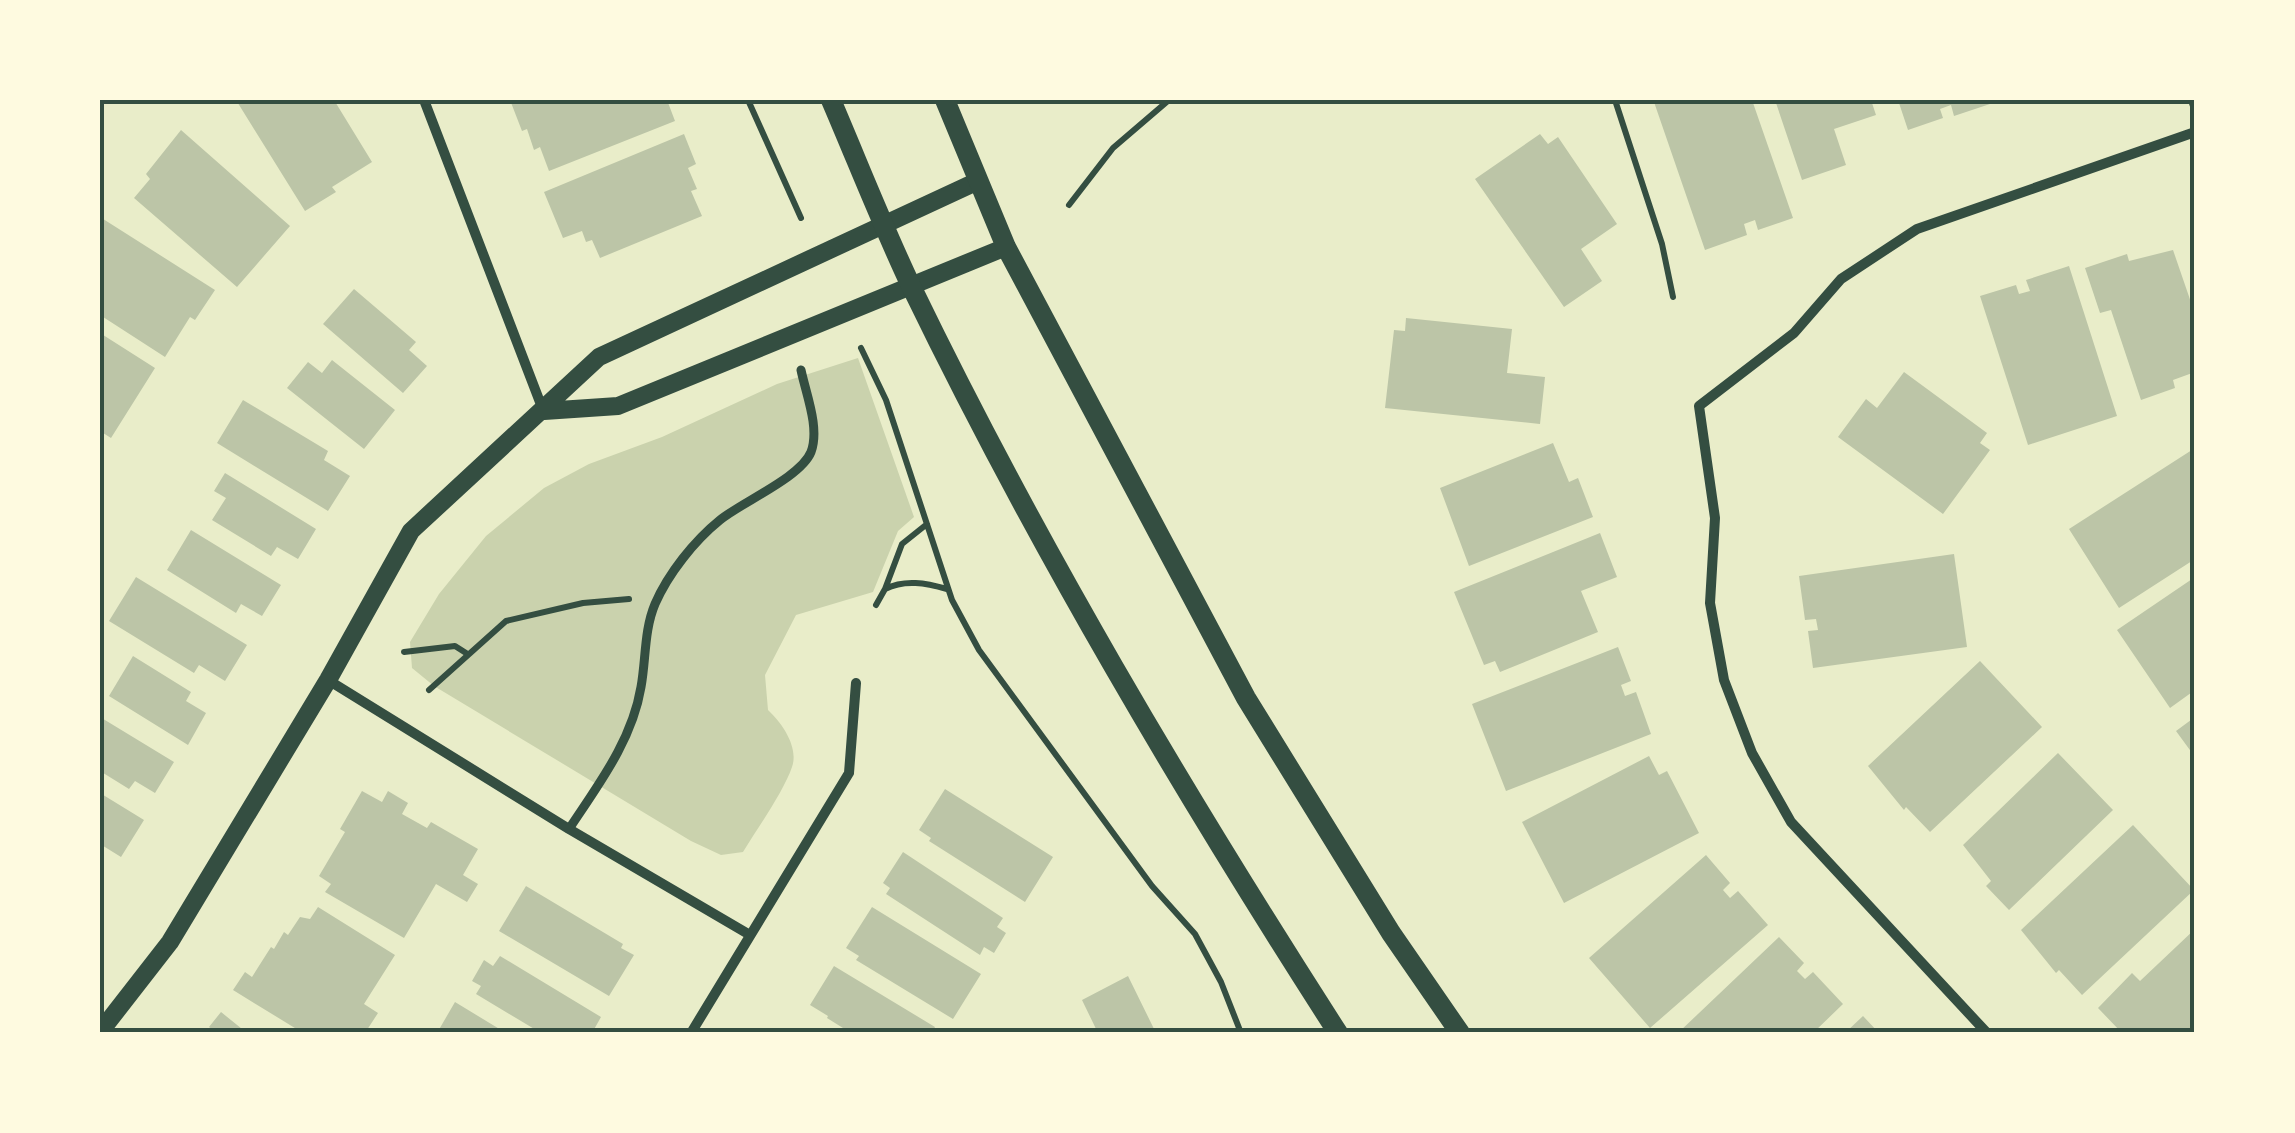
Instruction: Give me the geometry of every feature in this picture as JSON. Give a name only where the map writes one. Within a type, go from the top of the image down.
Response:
[{"type":"main road","points":[[831,100],[911,286],[1009,478],[1214,840],[1338,1033]]},
{"type":"main road","points":[[945,100],[1006,247],[1246,698],[1391,934],[1460,1033]]},
{"type":"street","points":[[424,100],[544,411]]},
{"type":"street","points":[[1988,1033],[1791,822],[1752,754],[1724,680],[1710,602],[1715,518],[1700,406],[1794,333],[1840,279],[1916,229],[2195,132]]},
{"type":"street","points":[[100,1032],[170,942],[328,680],[411,531],[598,357],[978,180]]},
{"type":"street","points":[[544,411],[618,406],[1006,247]]},
{"type":"street","points":[[569,829],[617,755],[632,722],[654,604],[695,544],[744,502],[796,470],[810,455],[814,435],[801,370]]},
{"type":"street","points":[[328,680],[750,935]]},
{"type":"street","points":[[691,1033],[849,773],[856,683]]},
{"type":"path","points":[[748,100],[802,218]]},
{"type":"path","points":[[1069,205],[1113,148],[1170,100]]},
{"type":"path","points":[[1615,100],[1662,244],[1673,296]]},
{"type":"path","points":[[861,348],[886,400],[948,589],[979,650],[1152,886],[1196,934],[1241,1033]]},
{"type":"path","points":[[876,605],[902,544],[927,524]]},
{"type":"path","points":[[885,588],[923,583],[948,589]]},
{"type":"path","points":[[429,690],[506,621],[610,598],[654,604]]},
{"type":"path","points":[[404,652],[456,646],[466,653]]},
{"type":"green space","points":[[858,358],[914,517],[898,531],[873,592],[796,615],[765,675],[768,710],[788,736],[794,759],[783,787],[743,852],[721,855],[691,841],[434,686],[412,668],[410,642],[439,594],[486,536],[544,488],[589,464],[662,437],[777,384]]},
{"type":"building","points":[[236,100],[334,100],[372,162],[332,187],[336,192],[305,211]]},
{"type":"building","points":[[510,100],[667,100],[675,121],[549,171],[540,147],[534,150],[527,129],[522,131]]},
{"type":"building","points":[[1752,100],[1793,218],[1758,230],[1755,220],[1744,224],[1747,235],[1705,250],[1654,102]]},
{"type":"building","points":[[1775,100],[1871,100],[1876,115],[1834,129],[1846,165],[1802,180]]},
{"type":"building","points":[[1898,100],[1999,101],[1954,116],[1951,105],[1940,109],[1943,118],[1908,130]]},
{"type":"building","points":[[181,130],[290,226],[237,287],[134,198],[150,179],[146,174]]},
{"type":"building","points":[[684,134],[696,164],[688,168],[697,189],[691,191],[702,216],[600,258],[592,240],[586,242],[582,231],[563,238],[544,192]]},
{"type":"building","points":[[1540,134],[1548,144],[1558,137],[1617,224],[1581,249],[1602,281],[1564,307],[1475,179]]},
{"type":"building","points":[[100,217],[215,290],[195,320],[190,317],[165,357],[100,315]]},
{"type":"building","points":[[2173,250],[2195,314],[2195,372],[2173,380],[2175,388],[2141,400],[2111,310],[2100,313],[2085,268],[2127,254],[2129,261]]},
{"type":"building","points":[[2069,266],[2117,416],[2028,445],[1980,296],[2016,285],[2019,294],[2030,291],[2026,280]]},
{"type":"building","points":[[354,289],[416,342],[409,350],[427,366],[403,393],[323,324]]},
{"type":"building","points":[[1406,318],[1512,329],[1507,373],[1545,377],[1540,424],[1385,408],[1394,330],[1405,331]]},
{"type":"building","points":[[100,333],[155,368],[111,438],[100,431]]},
{"type":"building","points":[[332,360],[395,410],[364,449],[287,388],[308,362],[322,373]]},
{"type":"building","points":[[1904,372],[1987,433],[1980,443],[1990,450],[1943,514],[1838,437],[1866,399],[1877,408]]},
{"type":"building","points":[[243,400],[328,451],[324,460],[350,476],[328,511],[217,443]]},
{"type":"building","points":[[1553,443],[1569,482],[1578,478],[1593,517],[1469,566],[1440,488]]},
{"type":"building","points":[[2195,448],[2195,559],[2119,608],[2069,529]]},
{"type":"building","points":[[225,473],[316,529],[298,559],[277,547],[271,556],[212,520],[226,498],[214,491]]},
{"type":"building","points":[[191,530],[281,585],[262,616],[241,604],[236,613],[167,570]]},
{"type":"building","points":[[1600,533],[1617,577],[1581,591],[1598,632],[1500,672],[1495,661],[1484,665],[1454,592]]},
{"type":"building","points":[[1954,554],[1967,647],[1813,668],[1808,631],[1818,630],[1816,619],[1805,620],[1799,576]]},
{"type":"building","points":[[136,577],[247,645],[225,681],[199,665],[194,673],[109,621]]},
{"type":"building","points":[[2195,577],[2195,690],[2170,708],[2117,630]]},
{"type":"building","points":[[1618,647],[1631,681],[1621,685],[1625,696],[1636,692],[1651,734],[1506,791],[1472,704]]},
{"type":"building","points":[[133,656],[191,692],[186,701],[206,713],[188,745],[109,696]]},
{"type":"building","points":[[1980,661],[2042,727],[1930,832],[1906,807],[1904,810],[1868,766]]},
{"type":"building","points":[[100,717],[174,762],[155,793],[135,781],[129,789],[100,771]]},
{"type":"building","points":[[2195,717],[2195,757],[2176,731]]},
{"type":"building","points":[[2058,753],[2113,810],[2009,910],[1986,886],[1991,881],[1963,845]]},
{"type":"building","points":[[1649,756],[1659,775],[1667,771],[1699,833],[1564,903],[1522,822]]},
{"type":"building","points":[[945,789],[1053,857],[1025,902],[929,841],[931,838],[919,830]]},
{"type":"building","points":[[362,791],[382,802],[388,791],[408,803],[402,814],[427,828],[431,822],[478,849],[463,875],[478,884],[467,902],[436,884],[404,938],[325,892],[331,884],[319,876],[345,832],[340,829]]},
{"type":"building","points":[[100,793],[144,820],[121,857],[100,844]]},
{"type":"building","points":[[2133,825],[2194,890],[2082,995],[2059,970],[2056,973],[2021,930]]},
{"type":"building","points":[[903,852],[1003,918],[997,927],[1006,933],[994,953],[984,947],[980,955],[886,894],[890,888],[883,883]]},
{"type":"building","points":[[1706,855],[1730,883],[1723,890],[1730,898],[1738,891],[1768,925],[1650,1028],[1589,958]]},
{"type":"building","points":[[526,886],[623,944],[621,948],[634,955],[609,996],[499,931]]},
{"type":"building","points":[[318,907],[395,955],[364,1004],[378,1013],[365,1033],[303,1033],[233,990],[245,972],[252,977],[284,932],[288,935],[300,917],[310,919]]},
{"type":"building","points":[[872,907],[981,974],[953,1019],[856,960],[859,956],[846,948]]},
{"type":"building","points":[[2195,929],[2195,1033],[2122,1033],[2098,1008],[2132,973],[2140,981]]},
{"type":"building","points":[[1779,937],[1804,963],[1797,971],[1805,979],[1813,972],[1843,1004],[1813,1033],[1678,1033]]},
{"type":"building","points":[[500,956],[601,1017],[592,1033],[541,1033],[476,994],[481,986],[472,981],[484,960],[493,966]]},
{"type":"building","points":[[834,966],[935,1027],[932,1033],[851,1033],[827,1018],[810,1005]]},
{"type":"building","points":[[1128,976],[1156,1033],[1098,1033],[1082,1000]]},
{"type":"building","points":[[455,1002],[506,1033],[437,1033]]},
{"type":"building","points":[[221,1012],[247,1033],[217,1033],[209,1027]]},
{"type":"building","points":[[1863,1016],[1879,1033],[1845,1033]]}]
